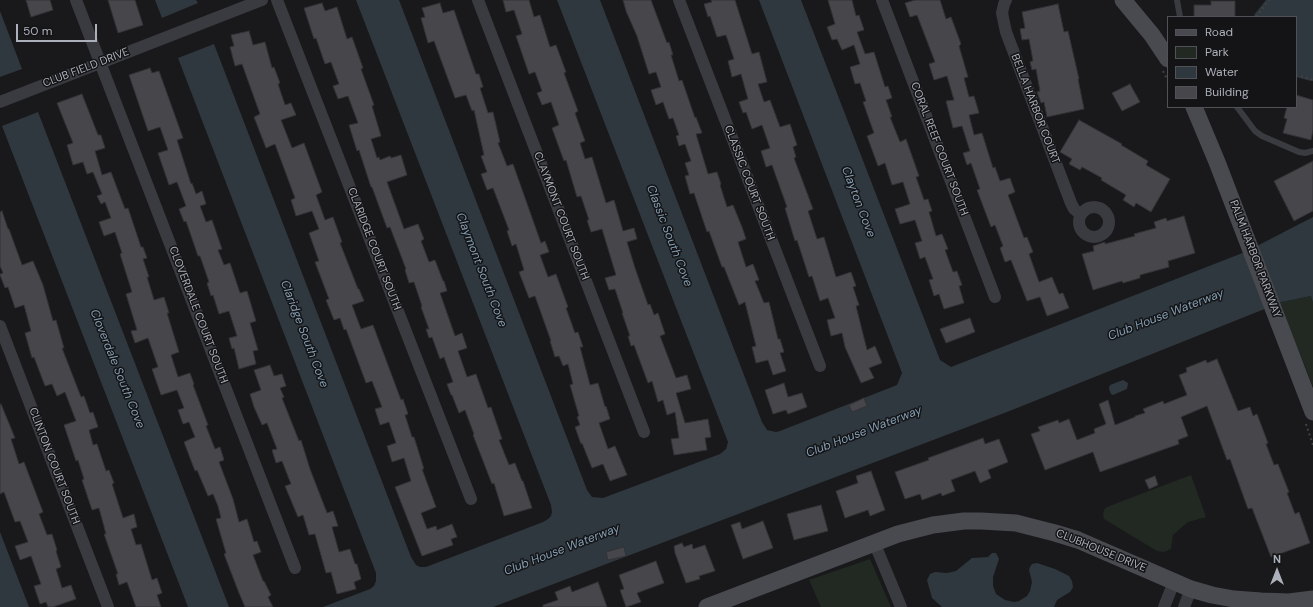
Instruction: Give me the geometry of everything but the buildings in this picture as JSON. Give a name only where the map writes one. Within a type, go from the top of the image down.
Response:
[{"type":"street","name":"CLOVERDALE COURT SOUTH","points":[[76,0],[295,568]]},
{"type":"street","name":"CLUB FIELD DRIVE","points":[[0,102],[262,0]]},
{"type":"street","name":"CLARIDGE COURT SOUTH","points":[[277,0],[471,499]]},
{"type":"street","name":"CLAYMONT COURT SOUTH","points":[[478,0],[644,432]]},
{"type":"street","name":"CLASSIC COURT SOUTH","points":[[679,0],[820,366]]},
{"type":"street","name":"CORAL REEF COURT SOUTH","points":[[882,0],[995,297]]},
{"type":"street","name":"BELLA HARBOR COURT","points":[[1006,0],[1002,8],[1006,32],[1074,209],[1080,214]]},
{"type":"street","points":[[1123,0],[1148,29],[1167,58]]},
{"type":"street","name":"PALM HARBOR PARKWAY","points":[[1194,108],[1246,236],[1313,412]]},
{"type":"street","name":"CLINTON COURT SOUTH","points":[[0,326],[108,607]]},
{"type":"street","name":"CLUBHOUSE DRIVE","points":[[707,607],[874,542],[917,528],[964,521],[1006,521],[1043,529],[1078,540],[1191,589],[1218,596],[1245,600],[1289,602],[1313,599]]},
{"type":"street","points":[[874,542],[901,607]]},
{"type":"street","points":[[1164,607],[1174,582]]},
{"type":"street","points":[[1184,607],[1191,589]]},
{"type":"lane","points":[[1177,0],[1180,16]]},
{"type":"lane","points":[[1238,108],[1255,131],[1262,136],[1299,152],[1305,153],[1313,151]]},
{"type":"path","points":[[1257,16],[1269,0]]},
{"type":"path","points":[[1297,74],[1311,79],[1313,78]]},
{"type":"green space","points":[[1311,296],[1313,303],[1313,387],[1277,303]]},
{"type":"green space","points":[[1191,475],[1206,517],[1188,522],[1173,535],[1171,549],[1164,552],[1157,551],[1104,519],[1103,514],[1105,508]]},
{"type":"green space","points":[[870,559],[891,607],[821,607],[809,580]]},
{"type":"water","points":[[155,0],[196,0],[198,3],[162,18]]},
{"type":"water","points":[[356,0],[399,0],[587,490],[592,497],[603,498],[720,454],[726,449],[728,442],[557,0],[600,0],[762,422],[767,430],[776,432],[780,431],[897,385],[902,373],[759,0],[801,0],[940,360],[951,367],[1245,252],[1267,308],[1007,412],[493,607],[323,607],[370,589],[374,586],[376,581],[376,573],[178,58],[214,44],[411,557],[416,565],[426,567],[543,522],[551,516],[552,512],[551,505]]},
{"type":"water","points":[[1266,0],[1313,0],[1313,81],[1297,77],[1297,16],[1254,15]]},
{"type":"water","points":[[0,11],[22,69],[0,77]]},
{"type":"water","name":"Cloverdale South Cove","points":[[38,112],[229,607],[188,607],[2,126]]},
{"type":"water","points":[[1313,217],[1313,303],[1311,296],[1277,303],[1255,247]]},
{"type":"water","points":[[1123,380],[1128,383],[1127,389],[1113,395],[1111,394],[1109,388],[1110,385]]},
{"type":"water","points":[[0,532],[29,607],[0,607]]},
{"type":"water","points":[[992,553],[996,553],[999,559],[993,577],[993,586],[996,594],[1005,600],[1014,602],[1027,596],[1032,582],[1029,570],[1032,564],[1037,563],[1055,569],[1069,576],[1073,587],[1070,592],[1057,600],[1054,607],[942,607],[932,598],[927,580],[930,574],[935,572],[947,573],[956,571],[972,558],[988,557]]},
{"type":"water label","name":"Clayton Cove","points":[[858,202]]},
{"type":"water label","name":"Classic South Cove","points":[[669,236]]},
{"type":"water label","name":"Claymont South Cove","points":[[481,270]]},
{"type":"water label","name":"Club House Waterway","points":[[1166,315]]},
{"type":"water label","name":"Claridge South Cove","points":[[304,334]]},
{"type":"water label","name":"Club House Waterway","points":[[864,432]]},
{"type":"water label","name":"Club House Waterway","points":[[562,550]]}]
